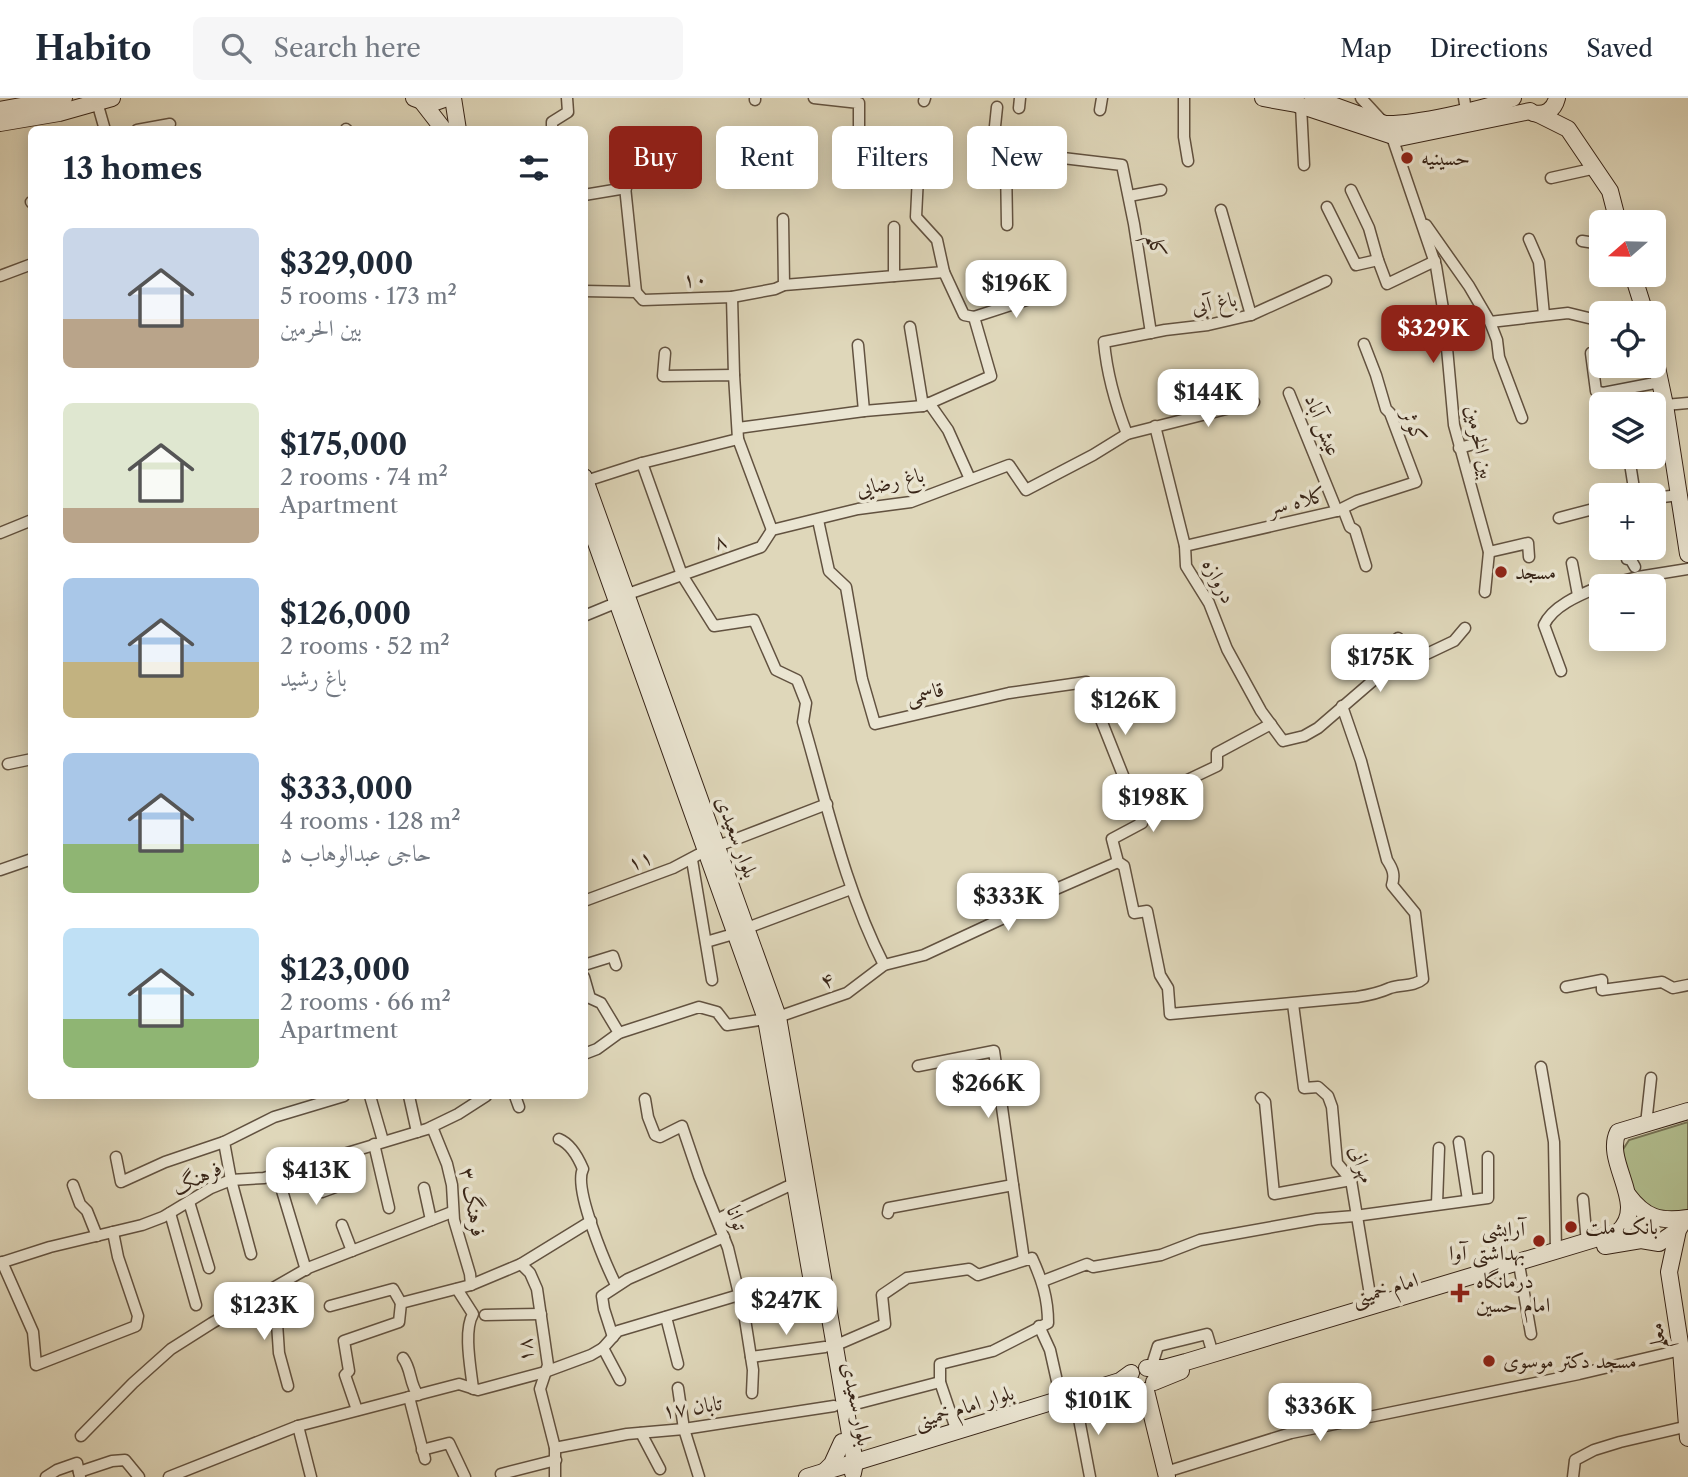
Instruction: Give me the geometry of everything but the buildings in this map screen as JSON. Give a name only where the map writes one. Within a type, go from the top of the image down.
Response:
[{"type":"main road","points":[[0,110],[64,98]]},
{"type":"main road","points":[[419,100],[436,103],[447,98]]},
{"type":"main road","points":[[453,98],[457,126]]},
{"type":"main road","points":[[1263,98],[1316,105],[1388,131],[1399,138],[1530,108],[1549,111],[1557,99],[1565,111],[1568,129]]},
{"type":"main road","points":[[1388,131],[1398,124],[1465,104],[1513,98]]},
{"type":"main road","points":[[0,123],[104,100]]},
{"type":"main road","points":[[419,100],[441,126]]},
{"type":"main road","points":[[1530,108],[1568,129],[1610,191],[1615,210]]},
{"type":"main road","points":[[1659,378],[1662,392]]},
{"type":"main road","points":[[1666,451],[1682,499],[1688,554]]},
{"type":"main road","name":"بلوار سعیدی","points":[[588,491],[596,524],[772,1018],[846,1442],[844,1470]]},
{"type":"main road","name":"بلوار سعیدی","points":[[588,514],[596,524]]},
{"type":"main road","name":"بلوار سعیدی","points":[[772,1018],[795,1183],[805,1210]]},
{"type":"main road","points":[[1669,1272],[1656,1253],[1630,1237],[1624,1227],[1628,1203],[1614,1141],[1618,1132],[1688,1111]]},
{"type":"main road","points":[[1628,1203],[1653,1218],[1685,1223]]},
{"type":"main road","points":[[1630,1237],[1659,1243],[1685,1223]]},
{"type":"main road","points":[[1669,1272],[1685,1223]]},
{"type":"main road","name":"امام خمینی","points":[[1144,1379],[1164,1368],[1556,1252],[1587,1243],[1630,1237]]},
{"type":"main road","name":"امام خمینی","points":[[1144,1379],[1186,1370],[1630,1237]]},
{"type":"main road","name":"معلم","points":[[1669,1272],[1681,1305],[1681,1350],[1688,1430]]},
{"type":"main road","points":[[1144,1379],[1166,1475]]},
{"type":"main road","name":"بلوار امام خمینی","points":[[807,1477],[844,1470],[1069,1401],[1120,1381],[1144,1379]]},
{"type":"main road","name":"بلوار امام خمینی","points":[[844,1470],[957,1432],[1069,1401]]},
{"type":"main road","points":[[844,1470],[832,1464],[846,1442],[857,1450],[878,1457]]},
{"type":"street","points":[[552,126],[552,122],[568,113],[567,98]]},
{"type":"street","points":[[814,98],[859,103],[859,148],[919,156],[916,217],[937,240],[944,272],[964,315],[974,317],[1048,293]]},
{"type":"street","points":[[1100,110],[1102,98]]},
{"type":"street","points":[[1184,98],[1184,137],[1188,161]]},
{"type":"street","points":[[1362,98],[1388,131]]},
{"type":"street","points":[[104,100],[105,126]]},
{"type":"street","points":[[1304,165],[1316,105]]},
{"type":"street","points":[[995,126],[997,107]]},
{"type":"street","points":[[159,126],[170,124]]},
{"type":"street","name":"بین الحرمین","points":[[1388,131],[1435,261],[1444,315],[1454,425],[1489,552],[1485,592]]},
{"type":"street","name":"کلم","points":[[1067,158],[1122,165],[1151,333]]},
{"type":"street","points":[[1551,178],[1596,168]]},
{"type":"street","points":[[588,194],[620,189]]},
{"type":"street","points":[[626,189],[636,292]]},
{"type":"street","points":[[1006,189],[1007,225]]},
{"type":"street","points":[[1129,196],[1161,190]]},
{"type":"street","points":[[1351,190],[1369,228],[1387,284],[1435,261]]},
{"type":"street","points":[[1327,207],[1356,264],[1378,260]]},
{"type":"street","points":[[1221,210],[1251,315]]},
{"type":"street","points":[[1421,218],[1469,286],[1490,322],[1497,340],[1499,356],[1522,418]]},
{"type":"street","points":[[783,219],[784,285]]},
{"type":"street","points":[[894,227],[894,276]]},
{"type":"street","points":[[1529,239],[1539,262],[1544,315]]},
{"type":"street","points":[[1582,241],[1589,242]]},
{"type":"street","points":[[0,276],[28,266]]},
{"type":"street","points":[[732,297],[784,285],[944,272]]},
{"type":"street","name":"باغ آبی","points":[[1127,434],[1114,402],[1106,369],[1104,342],[1251,315],[1326,281]]},
{"type":"street","name":"۱۰","points":[[588,291],[636,292],[643,300],[732,297],[738,434],[772,530]]},
{"type":"street","points":[[1490,322],[1568,313],[1589,318]]},
{"type":"street","points":[[588,478],[738,434],[864,411],[926,405],[991,376],[974,317]]},
{"type":"street","points":[[910,327],[926,405],[948,430],[970,479]]},
{"type":"street","name":"کوثر","points":[[1364,344],[1386,409],[1390,413],[1416,482]]},
{"type":"street","points":[[858,345],[864,411]]},
{"type":"street","points":[[665,353],[663,376],[734,375]]},
{"type":"street","points":[[1594,378],[1596,391],[1603,393],[1660,382]]},
{"type":"street","name":"عیش آباد","points":[[1289,393],[1340,510],[1350,527],[1355,530],[1366,566]]},
{"type":"street","points":[[1127,434],[1254,402]]},
{"type":"street","points":[[1666,405],[1688,403]]},
{"type":"street","name":"دروازه","points":[[1155,426],[1185,547],[1186,566],[1209,603],[1227,649],[1271,724],[1283,741],[1304,737],[1342,706]]},
{"type":"street","name":"باغ رضایی","points":[[818,520],[858,509],[911,502],[1009,465],[1026,490],[1127,434]]},
{"type":"street","points":[[1459,448],[1478,443]]},
{"type":"street","points":[[642,463],[682,575],[714,626],[754,620],[776,670],[797,680],[806,703],[803,722],[851,889],[866,931],[884,965],[924,955],[1008,916],[1056,889],[1118,862]]},
{"type":"street","name":"کلاه سر","points":[[1185,547],[1340,510],[1357,501],[1416,482]]},
{"type":"street","points":[[1559,518],[1589,510]]},
{"type":"street","name":"۸","points":[[588,614],[682,575],[761,547],[772,530],[818,520]]},
{"type":"street","name":"قاسمی","points":[[818,520],[829,571],[846,587],[862,679],[875,724],[1009,693],[1086,682],[1135,805]]},
{"type":"street","points":[[0,533],[28,522]]},
{"type":"street","points":[[1489,552],[1528,543],[1529,557]]},
{"type":"street","points":[[1631,560],[1635,567]]},
{"type":"street","points":[[1572,563],[1578,595]]},
{"type":"street","points":[[1657,574],[1688,569]]},
{"type":"street","points":[[1561,671],[1544,625],[1548,617],[1578,595],[1589,591]]},
{"type":"street","points":[[1271,724],[1217,753],[1217,766],[1135,805],[1142,823],[1112,839],[1118,862],[1124,866],[1134,913],[1147,911],[1160,975],[1168,988],[1170,1014],[1293,1004],[1383,993],[1391,988],[1419,983],[1423,979],[1415,913],[1392,886],[1392,867],[1387,860],[1361,761],[1342,706],[1376,678],[1454,641],[1465,628]]},
{"type":"street","points":[[1398,638],[1408,662]]},
{"type":"street","points":[[8,764],[28,760]]},
{"type":"street","name":"۱۱","points":[[588,899],[692,860],[713,848],[771,824],[827,804]]},
{"type":"street","points":[[0,870],[28,860]]},
{"type":"street","points":[[692,860],[712,980]]},
{"type":"street","points":[[706,942],[851,889]]},
{"type":"street","points":[[588,964],[613,956],[616,965]]},
{"type":"street","name":"۴","points":[[772,1018],[847,993],[884,965]]},
{"type":"street","points":[[1566,986],[1602,980],[1602,990],[1662,982],[1673,988],[1688,985]]},
{"type":"street","points":[[588,992],[590,999],[601,1003],[618,1033]]},
{"type":"street","name":"مهرانی","points":[[1293,1004],[1304,1088],[1318,1087],[1328,1096],[1332,1107],[1337,1163],[1351,1180],[1372,1307]]},
{"type":"street","points":[[588,1052],[618,1033],[699,1007],[717,1012],[727,1025],[772,1018]]},
{"type":"street","points":[[918,1066],[994,1051],[1024,1260]]},
{"type":"street","points":[[1541,1066],[1554,1142],[1556,1252]]},
{"type":"street","points":[[1646,1124],[1651,1078]]},
{"type":"street","points":[[1261,1098],[1265,1102],[1274,1194],[1351,1180]]},
{"type":"street","points":[[116,1157],[121,1182],[165,1162],[224,1142],[274,1117],[334,1099]]},
{"type":"street","points":[[371,1099],[389,1208]]},
{"type":"street","points":[[410,1099],[417,1132]]},
{"type":"street","name":"فرهنگ","points":[[1,1263],[142,1225],[231,1180],[264,1178],[432,1127],[481,1099]]},
{"type":"street","name":"توانا","points":[[645,1099],[655,1135],[660,1137],[682,1126],[699,1176],[718,1219],[739,1295],[751,1357],[752,1393]]},
{"type":"street","name":"فرهنگ ۳","points":[[432,1127],[441,1145],[450,1175],[454,1199],[452,1212],[471,1285]]},
{"type":"street","points":[[559,1139],[566,1142],[583,1169],[580,1175],[591,1221],[616,1285]]},
{"type":"street","points":[[224,1142],[231,1180],[251,1254]]},
{"type":"street","points":[[1459,1142],[1468,1200]]},
{"type":"street","points":[[1437,1204],[1438,1148]]},
{"type":"street","points":[[1043,1281],[1087,1264],[1093,1267],[1161,1255],[1200,1240],[1317,1219],[1488,1198],[1488,1157]]},
{"type":"street","points":[[313,1163],[322,1192],[352,1181]]},
{"type":"street","points":[[277,1174],[306,1270]]},
{"type":"street","points":[[718,1219],[795,1183]]},
{"type":"street","points":[[73,1185],[80,1204],[88,1211],[97,1236]]},
{"type":"street","points":[[888,1213],[889,1208],[1013,1185]]},
{"type":"street","points":[[424,1188],[432,1220]]},
{"type":"street","points":[[1583,1199],[1587,1243]]},
{"type":"street","points":[[189,1202],[209,1268]]},
{"type":"street","points":[[81,1436],[133,1382],[171,1349],[268,1290],[306,1270],[452,1212]]},
{"type":"street","points":[[170,1213],[196,1305]]},
{"type":"street","points":[[401,1303],[471,1285],[521,1264],[591,1221]]},
{"type":"street","points":[[342,1225],[352,1251]]},
{"type":"street","points":[[1,1263],[33,1332],[36,1365],[136,1326],[138,1316],[118,1257],[113,1232]]},
{"type":"street","points":[[613,1336],[602,1296],[616,1285],[724,1237]]},
{"type":"street","points":[[751,1357],[829,1347],[885,1324],[882,1295],[907,1278],[969,1269],[978,1275],[1032,1258],[1043,1281],[1048,1303],[1048,1323],[993,1351],[940,1364],[940,1382],[957,1432]]},
{"type":"street","name":"۱۸","points":[[521,1264],[530,1273],[537,1289],[541,1314],[548,1365],[540,1389],[555,1448],[555,1477]]},
{"type":"street","points":[[1520,1270],[1531,1334]]},
{"type":"street","points":[[330,1306],[393,1289],[401,1303],[399,1322],[344,1341],[349,1371],[345,1376],[356,1410]]},
{"type":"street","points":[[457,1289],[474,1314],[468,1332],[473,1389]]},
{"type":"street","points":[[268,1290],[288,1386]]},
{"type":"street","points":[[169,1477],[298,1426],[459,1384],[478,1390],[545,1372],[603,1348],[618,1331],[739,1295]]},
{"type":"street","points":[[485,1315],[541,1314]]},
{"type":"street","points":[[666,1317],[678,1364]]},
{"type":"street","points":[[1039,1326],[1069,1401],[1090,1477]]},
{"type":"street","points":[[603,1348],[620,1380]]},
{"type":"street","points":[[1166,1475],[1291,1433],[1579,1374],[1681,1350]]},
{"type":"street","points":[[403,1358],[409,1367],[424,1454],[449,1443],[465,1477]]},
{"type":"street","name":"تابان ۱۷","points":[[555,1448],[641,1433],[839,1406],[940,1382]]},
{"type":"street","points":[[678,1388],[684,1429],[699,1477]]},
{"type":"street","points":[[298,1426],[311,1477]]},
{"type":"street","points":[[1573,1477],[1575,1460],[1594,1450],[1688,1430]]},
{"type":"street","points":[[641,1433],[660,1469]]},
{"type":"street","points":[[46,1477],[77,1463],[80,1474],[112,1461],[125,1460],[139,1477]]},
{"type":"street","points":[[501,1474],[556,1460]]},
{"type":"green space","points":[[1688,1122],[1688,1210],[1653,1215],[1637,1207],[1622,1151],[1629,1140]]},
{"type":"place","name":"حسینیه","points":[[1407,158]]},
{"type":"place","name":"مسجد","points":[[1501,572]]},
{"type":"place","name":"بانک ملت","points":[[1571,1227]]},
{"type":"place","name":"آرایشی بهداشتی آوا","points":[[1539,1241]]},
{"type":"place","name":"درمانگاه امام حسین","points":[[1460,1293]]},
{"type":"place","name":"مسجد دکتر موسوی","points":[[1489,1361]]}]
